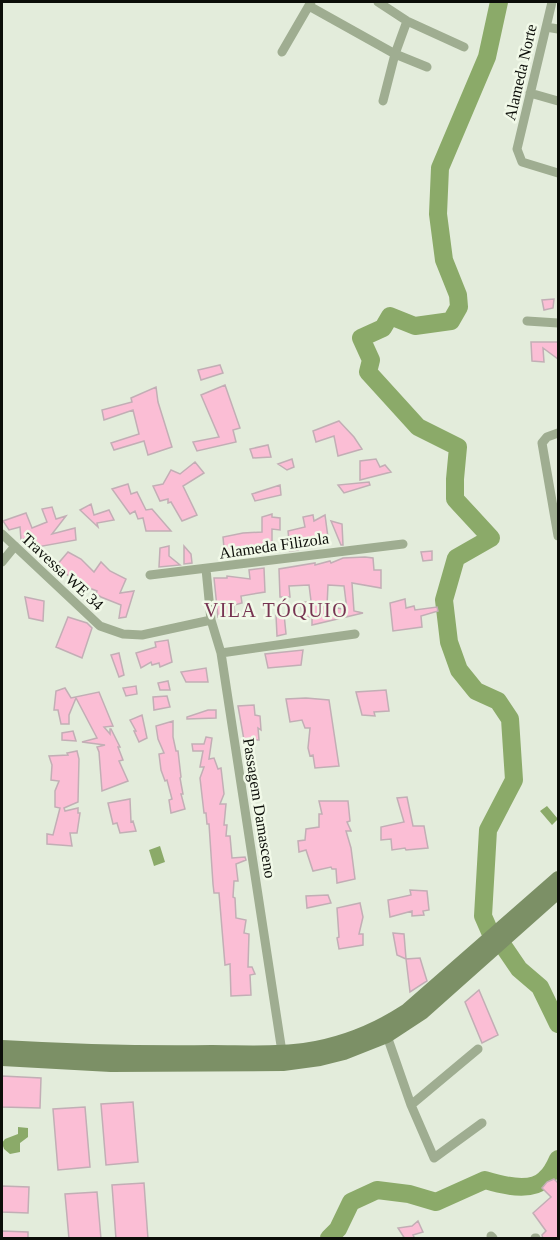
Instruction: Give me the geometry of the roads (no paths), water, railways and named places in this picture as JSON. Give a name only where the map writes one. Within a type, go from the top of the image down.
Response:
[{"type":"main road","points":[[504,931],[558,878]]},
{"type":"main road","points":[[2,1047],[151,1052],[282,1052],[340,1042],[396,1018],[504,931],[558,892]]},
{"type":"main road","points":[[2,1059],[111,1065],[283,1064],[336,1055],[387,1036],[422,1013],[485,947]]},
{"type":"street","points":[[378,2],[407,21],[464,47]]},
{"type":"street","name":"Alameda Norte","points":[[552,2],[517,149],[522,162],[558,173]]},
{"type":"street","points":[[282,52],[310,4],[395,54],[426,67]]},
{"type":"street","points":[[383,101],[395,54],[407,21]]},
{"type":"street","points":[[546,27],[558,29]]},
{"type":"street","points":[[530,93],[558,101]]},
{"type":"street","points":[[527,321],[558,323]]},
{"type":"street","points":[[558,433],[547,437],[542,443],[558,536]]},
{"type":"street","name":"Travessa WE 34","points":[[2,534],[100,626],[123,634],[142,635],[211,620]]},
{"type":"street","name":"Alameda Filizola","points":[[150,575],[403,544]]},
{"type":"street","points":[[2,562],[15,546]]},
{"type":"street","name":"Passagem Damasceno","points":[[206,569],[211,620],[221,653],[282,1052]]},
{"type":"street","points":[[221,653],[355,634]]},
{"type":"street","points":[[387,1036],[411,1105],[434,1158],[482,1123]]},
{"type":"street","points":[[411,1105],[478,1048]]},
{"type":"waterway","points":[[499,2],[487,57],[440,168],[438,214],[444,260],[458,295],[459,307],[451,321],[415,326],[390,316],[383,328],[361,338],[371,360],[368,372],[418,427],[458,447],[455,499],[491,538],[456,558],[444,600],[449,642],[459,670],[476,691],[498,701],[510,719],[514,780],[488,830],[483,916],[490,932],[519,969],[540,987],[558,1024]]},
{"type":"waterway","points":[[329,1238],[338,1229],[351,1202],[377,1190],[409,1194],[436,1202],[485,1180],[516,1187],[532,1186],[547,1177],[558,1159]]},
{"type":"district","name":"VILA TÓQUIO","points":[[276,610]]}]
